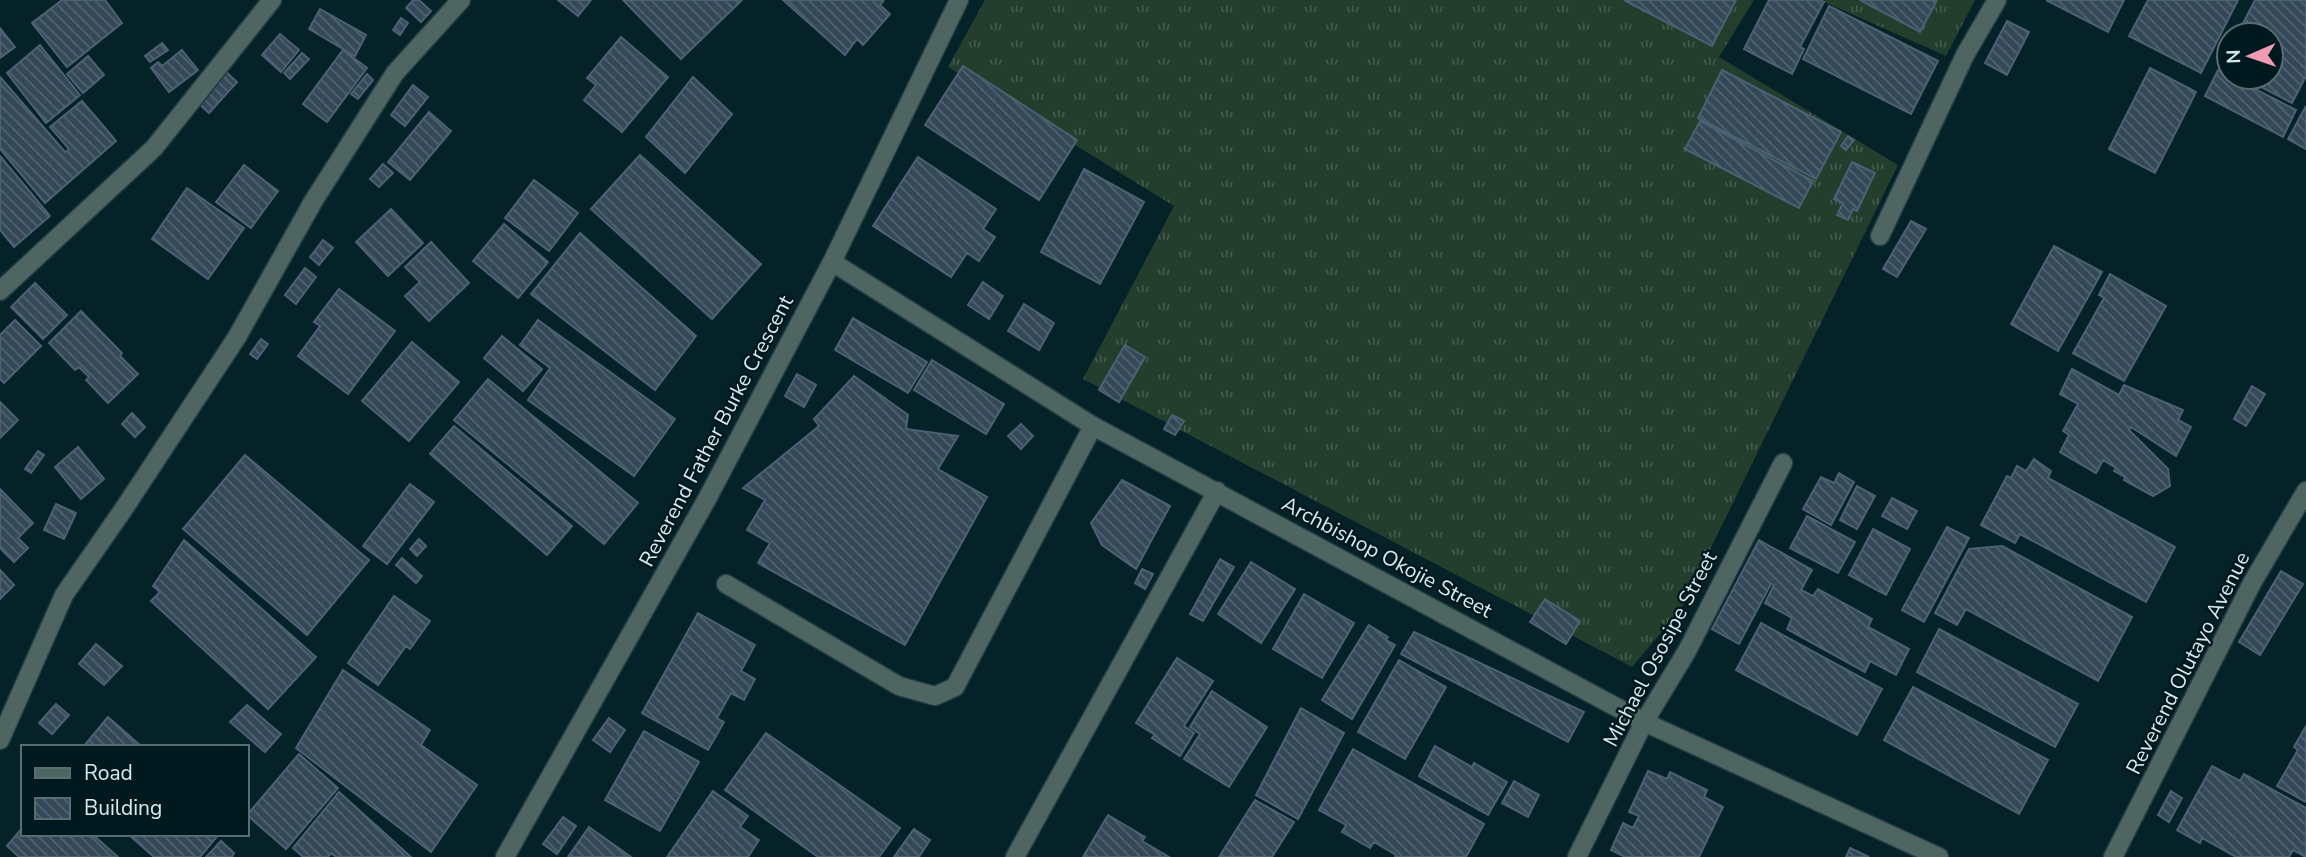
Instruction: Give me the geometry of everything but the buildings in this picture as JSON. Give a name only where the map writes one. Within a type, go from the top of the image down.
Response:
[{"type":"street","points":[[0,291],[154,148],[272,0]]},
{"type":"street","points":[[0,740],[64,595],[237,337],[314,200],[395,73],[461,0]]},
{"type":"street","name":"Reverend Father Burke Crescent","points":[[505,857],[707,499],[832,262],[959,0]]},
{"type":"street","points":[[1880,236],[1965,55],[1997,0]]},
{"type":"street","name":"Archbishop Okojie Street","points":[[832,262],[1093,426],[1644,722],[1938,857]]},
{"type":"street","points":[[726,584],[899,686],[935,696],[955,687],[1093,426]]},
{"type":"street","name":"Michael Ososipe Street","points":[[1577,857],[1644,722],[1687,651],[1783,463]]},
{"type":"street","points":[[1015,857],[1217,491]]},
{"type":"street","name":"Reverend Olutayo Avenue","points":[[2113,857],[2252,583],[2306,491]]},
{"type":"green space","points":[[985,0],[1754,0],[1719,57],[1898,165],[1681,609],[1632,667],[1083,379],[1174,206],[948,67]]},
{"type":"green space","points":[[1820,0],[1975,0],[1946,56]]}]
